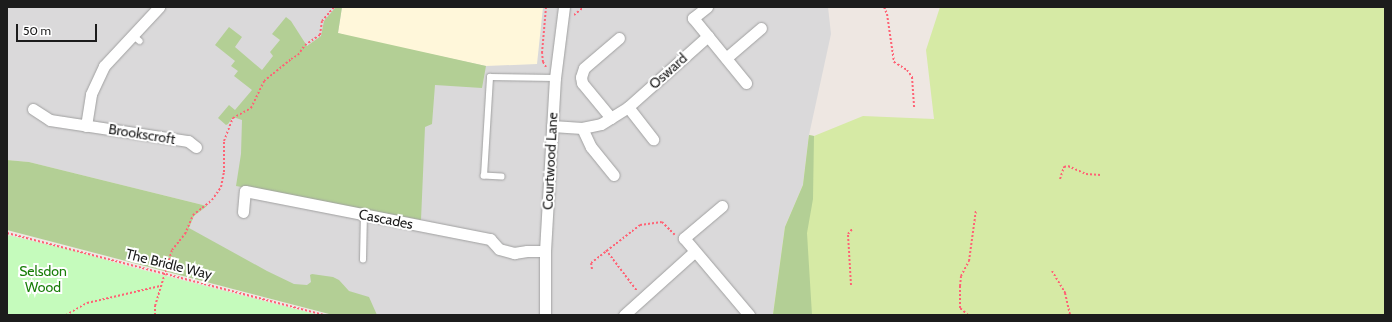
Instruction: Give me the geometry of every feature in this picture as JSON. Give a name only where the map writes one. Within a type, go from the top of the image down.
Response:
[{"type":"street","points":[[86,126],[91,94],[104,66],[137,38],[160,7]]},
{"type":"street","name":"Courtwood Lane","points":[[544,315],[545,251],[555,78],[564,7]]},
{"type":"street","points":[[707,7],[693,18],[746,83]]},
{"type":"street","points":[[726,58],[761,28]]},
{"type":"street","name":"Osward","points":[[552,126],[582,128],[593,127],[611,118],[628,107],[708,36]]},
{"type":"street","points":[[611,118],[582,83],[581,77],[584,68],[619,38]]},
{"type":"street","points":[[628,107],[653,139]]},
{"type":"street","name":"Brookscroft","points":[[33,109],[50,120],[188,141],[196,147]]},
{"type":"street","points":[[582,128],[591,147],[614,176]]},
{"type":"street","name":"Cascades","points":[[243,212],[245,192],[490,239],[499,249],[514,253],[545,251]]},
{"type":"street","points":[[722,206],[684,238],[694,252],[749,315]]},
{"type":"street","points":[[624,315],[694,252]]},
{"type":"lane","points":[[502,177],[484,176],[490,77],[555,78]]},
{"type":"lane","points":[[363,260],[364,214]]},
{"type":"path","points":[[155,315],[155,306],[160,286],[172,250],[185,234],[193,215],[212,200],[220,187],[224,172],[224,140],[233,118],[251,108],[264,81],[298,55],[306,45],[320,35],[322,20],[334,7]]},
{"type":"path","points":[[546,7],[542,53],[543,62],[555,78]]},
{"type":"path","points":[[884,7],[887,14],[894,62],[908,70],[912,77],[914,108]]},
{"type":"path","points":[[1060,179],[1064,167],[1068,166],[1086,174],[1101,174]]},
{"type":"path","points":[[968,315],[960,308],[960,286],[961,276],[969,261],[976,210]]},
{"type":"path","points":[[592,269],[590,263],[640,225],[662,222],[677,238],[684,238]]},
{"type":"path","points":[[851,285],[848,234],[853,228]]},
{"type":"path","name":"The Bridle Way","points":[[7,233],[325,315]]},
{"type":"path","points":[[606,250],[642,298]]},
{"type":"path","points":[[1052,271],[1065,293],[1070,315]]},
{"type":"path","points":[[66,315],[87,303],[160,286]]},
{"type":"shaded area","points":[[7,7],[828,7],[831,34],[809,135],[803,185],[785,227],[773,315],[333,315],[186,235],[194,216],[207,206],[29,162],[7,160]]},
{"type":"shaded area","points":[[342,7],[543,7],[537,64],[486,66],[355,38],[338,33]]},
{"type":"green space","points":[[336,7],[342,7],[338,33],[486,66],[482,88],[435,85],[432,124],[425,127],[421,220],[236,186],[241,154],[242,120],[233,117],[226,125],[218,118],[229,105],[235,110],[252,90],[234,76],[238,71],[231,66],[235,61],[215,45],[229,27],[242,37],[235,47],[262,70],[273,56],[270,52],[280,40],[272,34],[286,17],[291,21],[307,46],[321,36],[324,21]]},
{"type":"green space","points":[[940,7],[1385,7],[1385,315],[773,314],[785,227],[803,185],[809,135],[814,136],[863,116],[934,119],[926,50]]},
{"type":"green space","points":[[809,135],[814,136],[813,199],[807,233],[812,315],[773,315],[785,227],[803,185]]},
{"type":"green space","points":[[7,160],[29,162],[207,206],[194,216],[189,228],[267,271],[294,284],[307,285],[311,282],[310,275],[312,274],[333,277],[339,280],[349,291],[369,297],[377,315],[333,315],[7,230]]},
{"type":"green space","name":"Selsdon Wood","points":[[7,235],[75,251],[131,267],[319,315],[7,315]]}]
